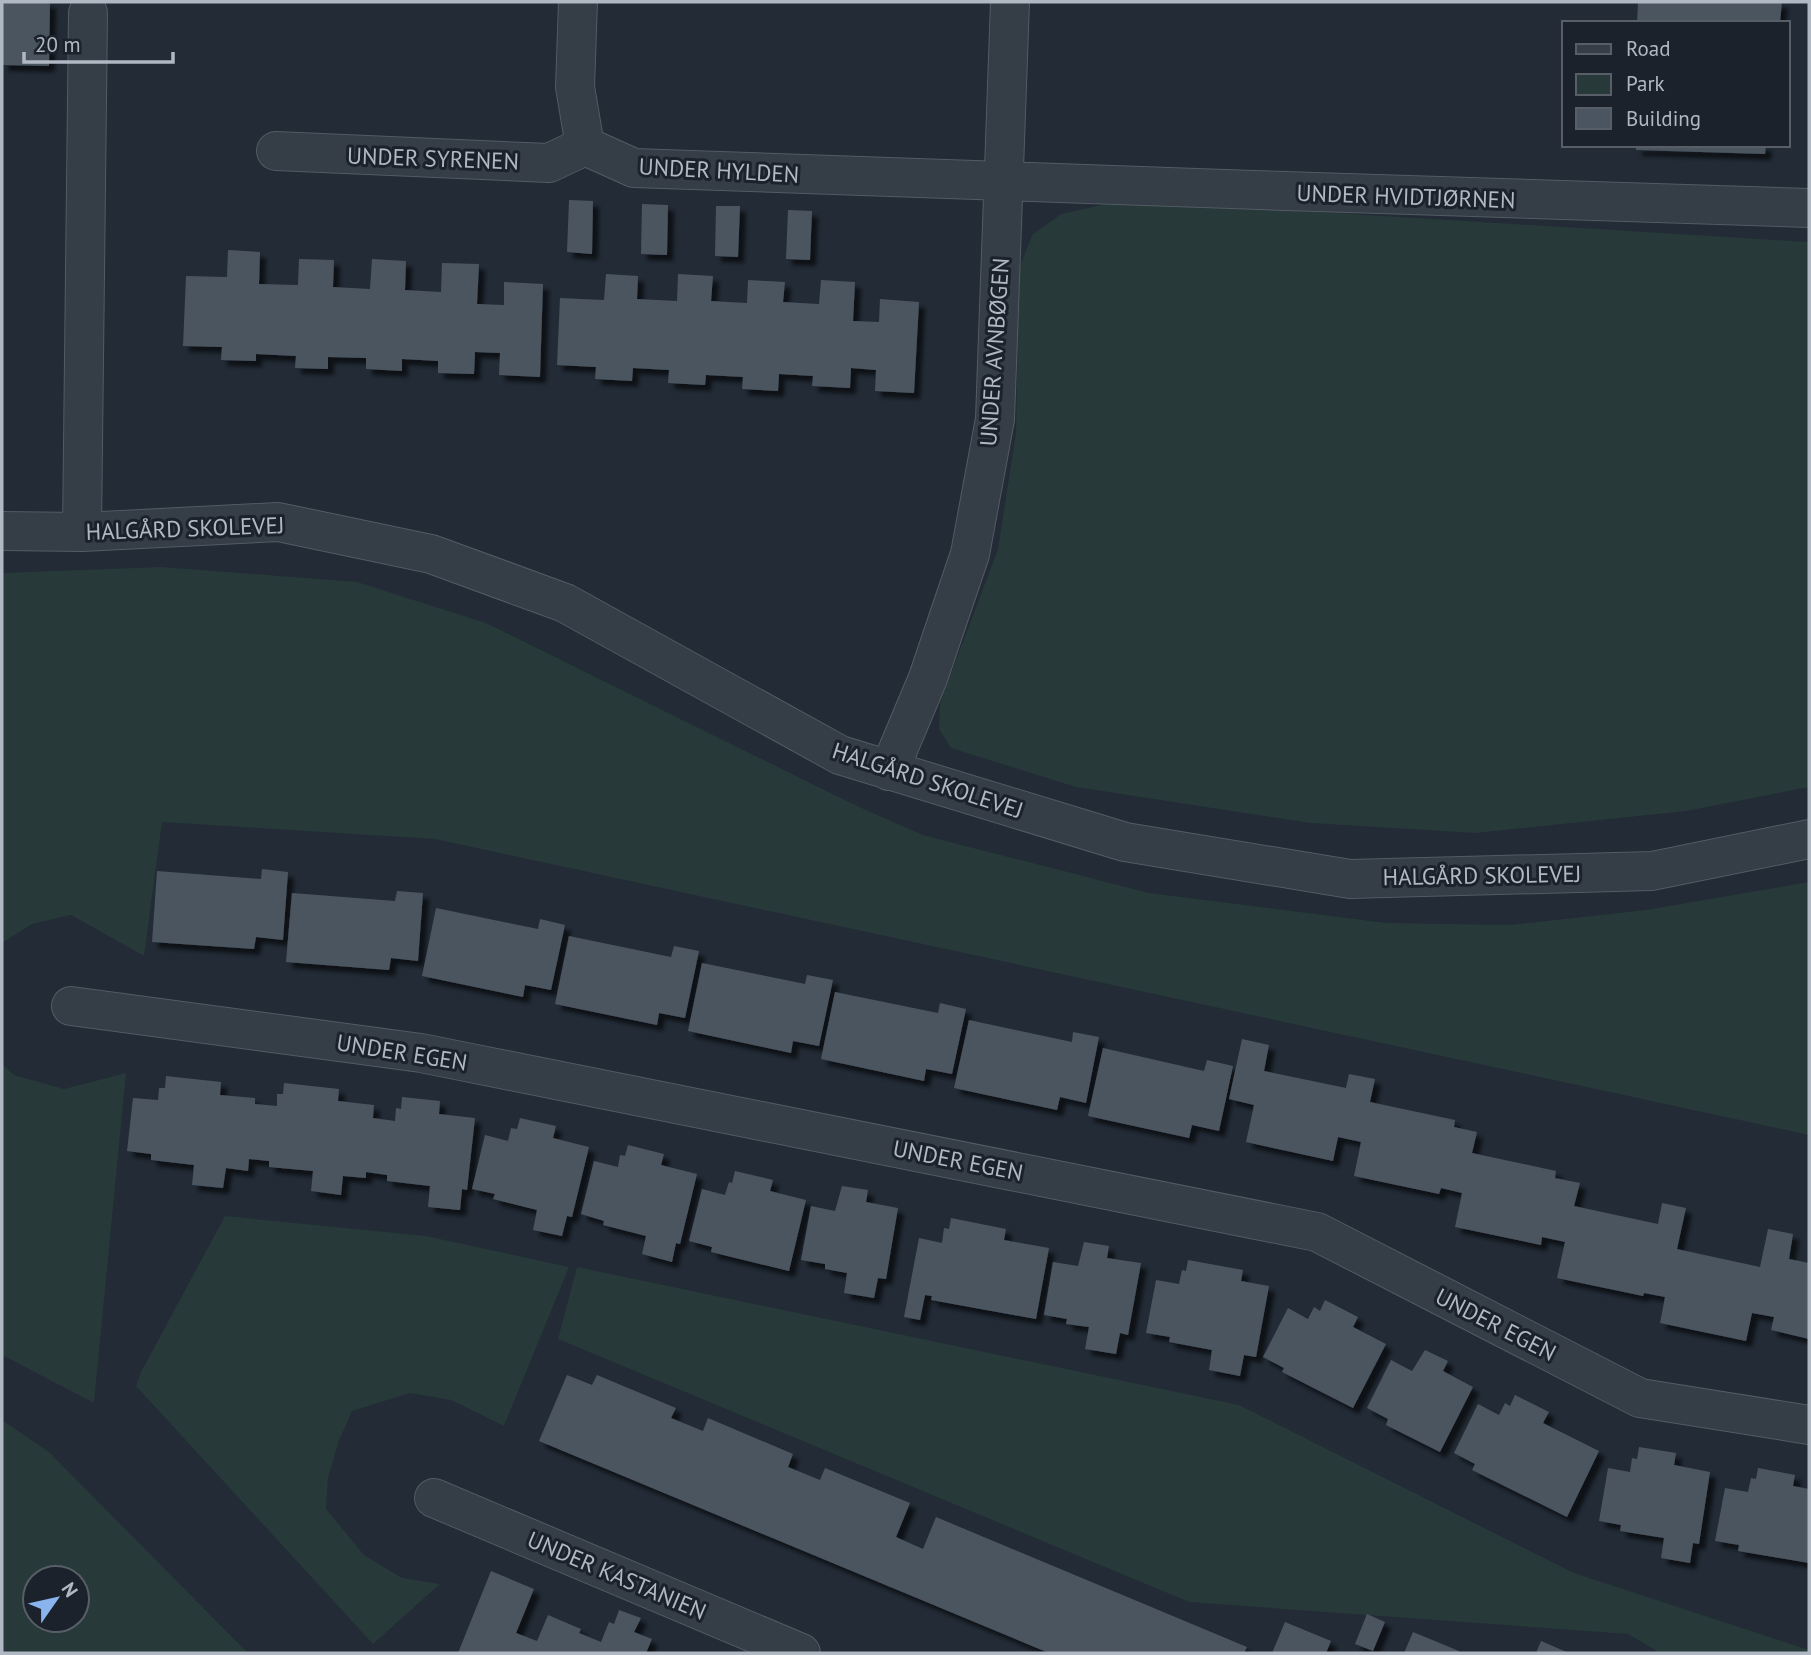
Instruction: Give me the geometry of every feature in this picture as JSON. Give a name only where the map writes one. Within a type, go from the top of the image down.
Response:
[{"type":"street","points":[[578,2],[575,87],[585,146]]},
{"type":"street","name":"UNDER AVNBØGEN","points":[[889,771],[928,678],[970,554],[995,419],[1010,2]]},
{"type":"street","points":[[82,532],[88,13]]},
{"type":"street","name":"UNDER SYRENEN","points":[[276,151],[549,163],[585,146]]},
{"type":"street","name":"UNDER HYLDEN","points":[[585,146],[634,168],[1003,180]]},
{"type":"street","name":"UNDER HVIDTJØRNEN","points":[[1003,180],[1460,198],[1809,208]]},
{"type":"street","name":"HALGÅRD SKOLEVEJ","points":[[2,531],[82,532],[278,522],[431,554],[565,603],[840,755],[1125,842],[1350,879],[1652,871],[1809,838]]},
{"type":"street","name":"UNDER EGEN","points":[[71,1006],[421,1053],[1317,1232],[1640,1398],[1809,1424]]},
{"type":"street","name":"UNDER KASTANIEN","points":[[433,1498],[801,1653]]},
{"type":"green space","points":[[1124,200],[1809,242],[1809,787],[1686,811],[1475,833],[1310,823],[1076,787],[951,748],[939,729],[940,703],[998,549],[1016,433],[1019,269],[1032,235],[1061,214]]},
{"type":"green space","points":[[161,567],[357,582],[486,623],[857,806],[923,835],[1149,893],[1386,923],[1510,925],[1646,910],[1809,882],[1809,1135],[435,839],[162,822],[144,956],[71,915],[32,924],[2,943],[2,573]]},
{"type":"green space","points":[[2,1064],[14,1075],[64,1089],[126,1073],[94,1403],[2,1355]]},
{"type":"green space","points":[[225,1216],[426,1236],[569,1267],[504,1426],[451,1400],[410,1393],[352,1411],[339,1440],[328,1478],[326,1509],[364,1555],[402,1578],[440,1584],[373,1644],[136,1386]]},
{"type":"green space","points":[[577,1267],[1239,1405],[1574,1573],[1809,1650],[1809,1653],[1660,1653],[1628,1634],[1189,1602],[558,1339]]},
{"type":"green space","points":[[2,1420],[49,1452],[248,1653],[2,1653]]},
{"type":"building","points":[[2,2],[50,2],[49,66],[2,65]]},
{"type":"building","points":[[1638,2],[1782,2],[1780,21],[1637,21]]},
{"type":"building","points":[[1636,147],[1766,147],[1765,154],[1636,150]]},
{"type":"building","points":[[569,200],[593,201],[592,254],[567,252]]},
{"type":"building","points":[[642,204],[668,205],[667,255],[641,254]]},
{"type":"building","points":[[716,206],[740,206],[738,257],[715,256]]},
{"type":"building","points":[[788,210],[812,211],[810,260],[786,259]]},
{"type":"building","points":[[228,250],[260,252],[259,284],[298,285],[299,259],[334,260],[333,287],[370,289],[372,259],[406,261],[405,290],[441,292],[442,263],[479,264],[477,304],[504,305],[504,282],[543,284],[540,377],[499,375],[500,353],[475,352],[474,374],[438,373],[438,361],[402,359],[402,371],[366,369],[366,358],[328,357],[328,369],[295,368],[296,356],[256,354],[256,361],[221,360],[222,347],[183,346],[186,276],[227,277]]},
{"type":"building","points":[[606,274],[638,276],[637,299],[677,301],[678,274],[713,276],[711,301],[747,303],[748,280],[785,282],[783,302],[819,304],[821,280],[855,282],[853,321],[879,322],[880,299],[919,302],[914,393],[875,391],[876,370],[851,368],[850,388],[812,386],[813,376],[779,374],[778,391],[742,389],[743,377],[706,375],[705,385],[668,383],[669,370],[633,368],[632,381],[595,379],[596,367],[557,365],[560,298],[604,300]]},
{"type":"building","points":[[262,869],[288,872],[283,940],[256,937],[254,949],[152,942],[157,871],[261,879]]},
{"type":"building","points":[[397,891],[423,893],[418,961],[391,958],[389,970],[286,962],[292,893],[395,901]]},
{"type":"building","points":[[436,908],[538,929],[540,919],[565,925],[551,990],[525,985],[523,997],[422,976]]},
{"type":"building","points":[[569,936],[671,957],[674,946],[699,951],[685,1018],[659,1013],[657,1025],[555,1004]]},
{"type":"building","points":[[702,963],[805,984],[807,975],[833,980],[819,1046],[793,1041],[791,1053],[688,1031]]},
{"type":"building","points":[[835,992],[938,1013],[940,1003],[966,1009],[952,1074],[926,1069],[924,1081],[821,1059]]},
{"type":"building","points":[[969,1020],[1072,1042],[1073,1032],[1099,1037],[1086,1103],[1060,1097],[1057,1110],[954,1088]]},
{"type":"building","points":[[1242,1039],[1269,1045],[1264,1071],[1346,1088],[1349,1074],[1375,1079],[1370,1102],[1455,1120],[1454,1127],[1477,1132],[1472,1153],[1556,1171],[1555,1178],[1580,1183],[1574,1206],[1658,1224],[1662,1203],[1686,1208],[1677,1249],[1760,1267],[1768,1229],[1793,1234],[1789,1259],[1809,1263],[1809,1339],[1771,1330],[1774,1317],[1752,1313],[1746,1341],[1660,1323],[1665,1297],[1644,1293],[1643,1296],[1557,1278],[1565,1242],[1542,1237],[1541,1245],[1455,1227],[1462,1193],[1441,1188],[1439,1194],[1354,1176],[1361,1142],[1338,1137],[1333,1161],[1246,1142],[1254,1105],[1229,1099]]},
{"type":"building","points":[[1103,1048],[1204,1071],[1207,1060],[1233,1066],[1219,1131],[1192,1125],[1189,1138],[1088,1116]]},
{"type":"building","points":[[166,1076],[221,1082],[220,1095],[255,1098],[255,1104],[277,1106],[277,1094],[283,1094],[284,1083],[339,1089],[338,1101],[374,1105],[373,1118],[395,1121],[396,1108],[401,1109],[402,1097],[440,1101],[439,1114],[475,1118],[467,1190],[462,1189],[460,1210],[428,1207],[430,1186],[387,1181],[387,1175],[366,1172],[366,1178],[343,1176],[341,1195],[311,1191],[313,1171],[269,1167],[269,1161],[249,1159],[248,1171],[226,1168],[223,1188],[192,1185],[194,1165],[151,1160],[151,1154],[127,1151],[133,1098],[158,1100],[159,1088],[165,1088]]},
{"type":"building","points":[[520,1118],[556,1126],[553,1138],[589,1147],[572,1217],[567,1216],[562,1236],[533,1230],[537,1210],[493,1199],[495,1194],[472,1189],[485,1135],[508,1141],[511,1128],[517,1129]]},
{"type":"building","points":[[628,1145],[664,1154],[661,1165],[697,1174],[680,1244],[676,1243],[672,1262],[642,1254],[646,1236],[603,1225],[604,1221],[581,1214],[594,1161],[618,1167],[620,1155],[625,1156]]},
{"type":"building","points":[[735,1171],[773,1180],[770,1191],[806,1200],[789,1271],[711,1252],[712,1247],[689,1241],[702,1189],[725,1195]]},
{"type":"building","points":[[842,1186],[868,1190],[866,1202],[898,1208],[886,1279],[878,1278],[874,1298],[844,1293],[847,1273],[825,1269],[825,1264],[801,1260],[811,1206],[835,1211]]},
{"type":"building","points":[[951,1218],[1006,1229],[1004,1240],[1049,1248],[1036,1319],[931,1300],[932,1296],[925,1295],[920,1320],[904,1317],[919,1238],[942,1243],[944,1228],[949,1229]]},
{"type":"building","points":[[1084,1242],[1109,1246],[1107,1258],[1141,1263],[1128,1335],[1120,1333],[1116,1354],[1085,1349],[1089,1327],[1066,1324],[1067,1319],[1044,1315],[1053,1262],[1078,1266]]},
{"type":"building","points":[[1188,1260],[1243,1270],[1241,1281],[1269,1286],[1256,1357],[1244,1355],[1240,1376],[1209,1370],[1212,1350],[1169,1342],[1170,1337],[1146,1333],[1156,1280],[1179,1284],[1182,1270],[1186,1271]]},
{"type":"building","points":[[1325,1300],[1358,1317],[1353,1327],[1386,1344],[1353,1408],[1282,1372],[1284,1368],[1263,1357],[1288,1308],[1308,1319],[1314,1307],[1320,1311]]},
{"type":"building","points":[[1425,1350],[1448,1361],[1443,1371],[1473,1387],[1440,1452],[1386,1425],[1388,1419],[1367,1408],[1391,1360],[1412,1371]]},
{"type":"building","points":[[567,1375],[592,1385],[597,1375],[676,1408],[671,1418],[703,1431],[708,1418],[793,1454],[788,1467],[820,1480],[825,1468],[910,1503],[896,1537],[923,1549],[936,1517],[1247,1647],[1244,1653],[1049,1653],[539,1441]]},
{"type":"building","points":[[1515,1395],[1549,1412],[1543,1423],[1599,1451],[1567,1517],[1472,1470],[1475,1464],[1454,1453],[1478,1404],[1499,1415],[1505,1403],[1510,1406]]},
{"type":"building","points":[[1639,1447],[1676,1453],[1674,1465],[1710,1472],[1699,1544],[1693,1543],[1690,1563],[1661,1558],[1664,1538],[1620,1531],[1621,1525],[1599,1521],[1608,1468],[1630,1472],[1632,1458],[1637,1459]]},
{"type":"building","points":[[1758,1468],[1795,1475],[1793,1486],[1809,1489],[1809,1563],[1738,1551],[1739,1545],[1715,1541],[1725,1488],[1748,1492],[1751,1478],[1756,1479]]},
{"type":"building","points":[[491,1571],[534,1589],[516,1633],[537,1641],[548,1615],[581,1629],[579,1633],[601,1642],[609,1622],[614,1624],[619,1610],[641,1618],[634,1632],[652,1639],[646,1653],[458,1653]]},
{"type":"building","points":[[1367,1614],[1385,1622],[1373,1651],[1355,1644]]},
{"type":"building","points":[[1285,1622],[1331,1641],[1326,1653],[1272,1653]]},
{"type":"building","points":[[1413,1632],[1459,1651],[1404,1653]]},
{"type":"building","points":[[1541,1641],[1569,1653],[1536,1653]]}]
